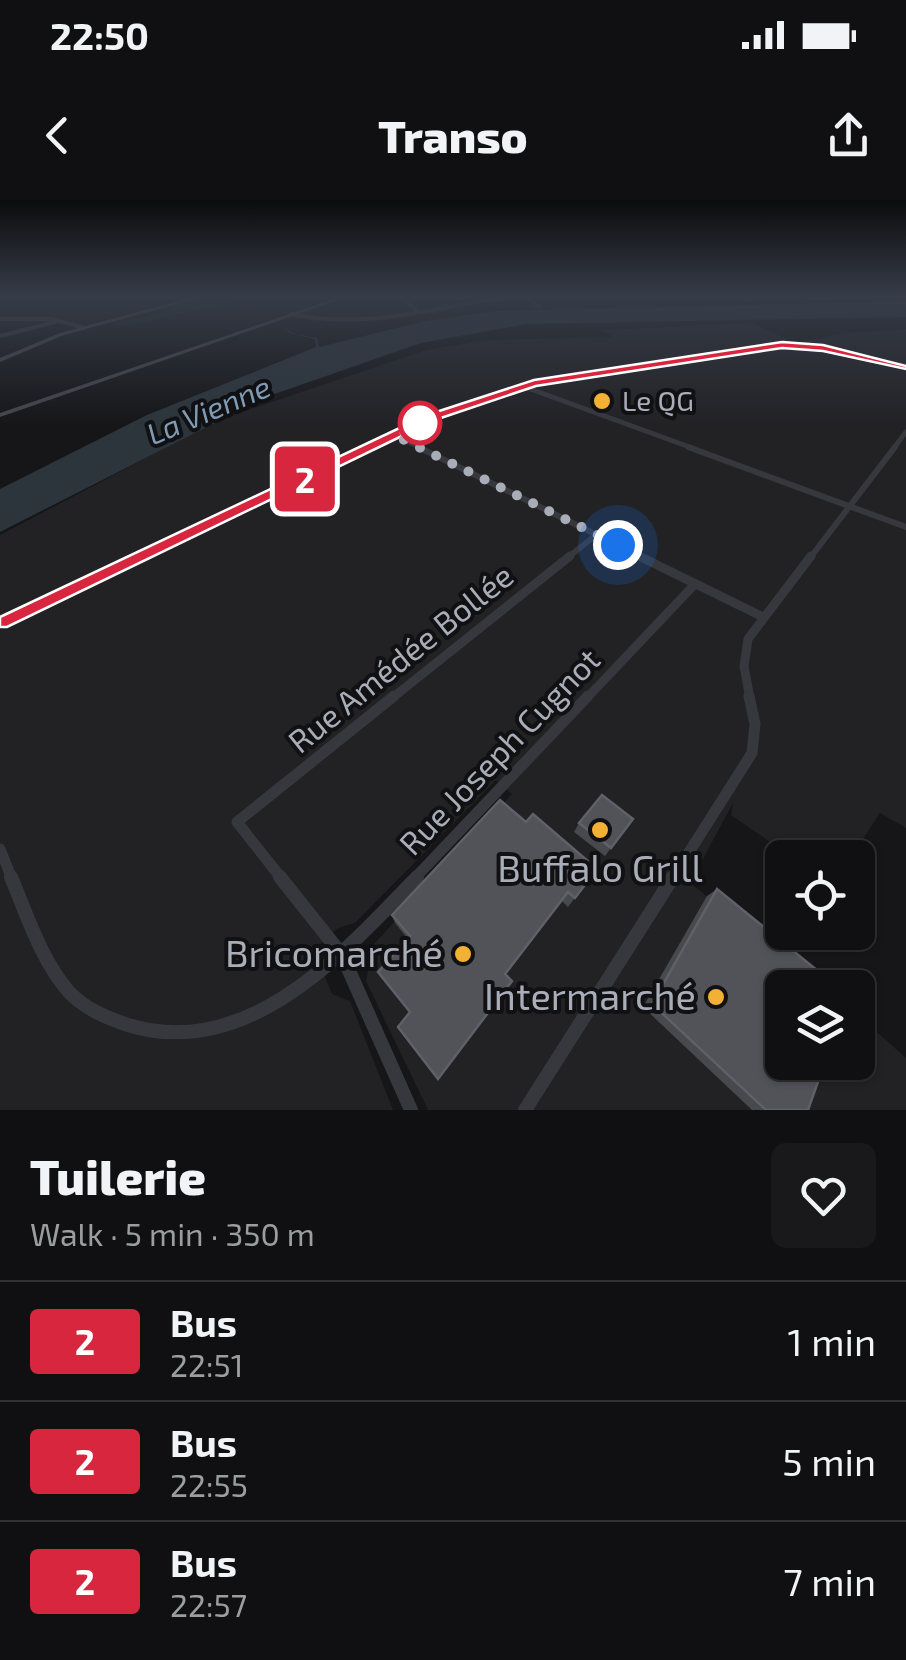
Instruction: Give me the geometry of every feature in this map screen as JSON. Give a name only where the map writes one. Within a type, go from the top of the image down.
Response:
[{"type":"street","points":[[0,360],[54,339]]},
{"type":"street","points":[[0,415],[218,339]]},
{"type":"street","points":[[0,622],[436,416],[526,387],[782,345],[823,348],[906,366]]},
{"type":"street","points":[[526,387],[906,526]]},
{"type":"street","points":[[525,1110],[752,753],[754,723],[744,648],[906,432]]},
{"type":"street","points":[[396,436],[763,618]]},
{"type":"street","name":"Rue Amédée Bollée","points":[[342,955],[236,822],[596,535]]},
{"type":"street","name":"Rue Joseph Cugnot","points":[[0,849],[51,964],[68,992],[94,1011],[124,1025],[167,1032],[212,1027],[252,1015],[289,996],[342,955],[696,584]]},
{"type":"street","points":[[342,955],[411,1110]]},
{"type":"shaded area","points":[[509,339],[787,339],[794,343],[906,339],[906,828],[880,813],[862,840],[767,840],[731,815],[733,803],[690,883],[765,942],[765,950],[776,950],[801,970],[765,970],[765,1080],[875,1080],[875,1030],[906,1058],[906,1110],[428,1110],[366,981],[374,944],[512,794],[496,780],[355,923],[338,928],[314,950],[332,994],[350,1001],[393,1110],[0,1110],[0,535],[218,420],[426,350]]},
{"type":"water","name":"La Vienne","points":[[315,339],[319,347],[350,339],[441,339],[266,397],[0,532],[0,489],[147,415],[316,347]]},
{"type":"building","name":"Buffalo Grill","points":[[602,795],[633,819],[611,848],[579,823]]},
{"type":"building","name":"Bricomarché","points":[[500,800],[526,822],[533,814],[597,869],[575,898],[568,892],[505,974],[512,981],[438,1079],[398,1027],[410,1012],[378,972],[410,936],[392,915]]},
{"type":"building","name":"Intermarché","points":[[717,889],[765,928],[765,950],[792,950],[817,970],[765,970],[765,1080],[819,1080],[808,1110],[766,1110],[652,1004]]},
{"type":"bus line","name":"2","points":[[0,622],[431,418],[534,383],[782,345],[823,348],[906,366]]},
{"type":"place","name":"Le QG","points":[[602,401]]},
{"type":"place","name":"Buffalo Grill","points":[[600,830]]},
{"type":"place","name":"Bricomarché","points":[[463,954]]},
{"type":"place","name":"Intermarché","points":[[716,997]]},
{"type":"route","points":[[420,423],[396,436],[618,545]]}]
